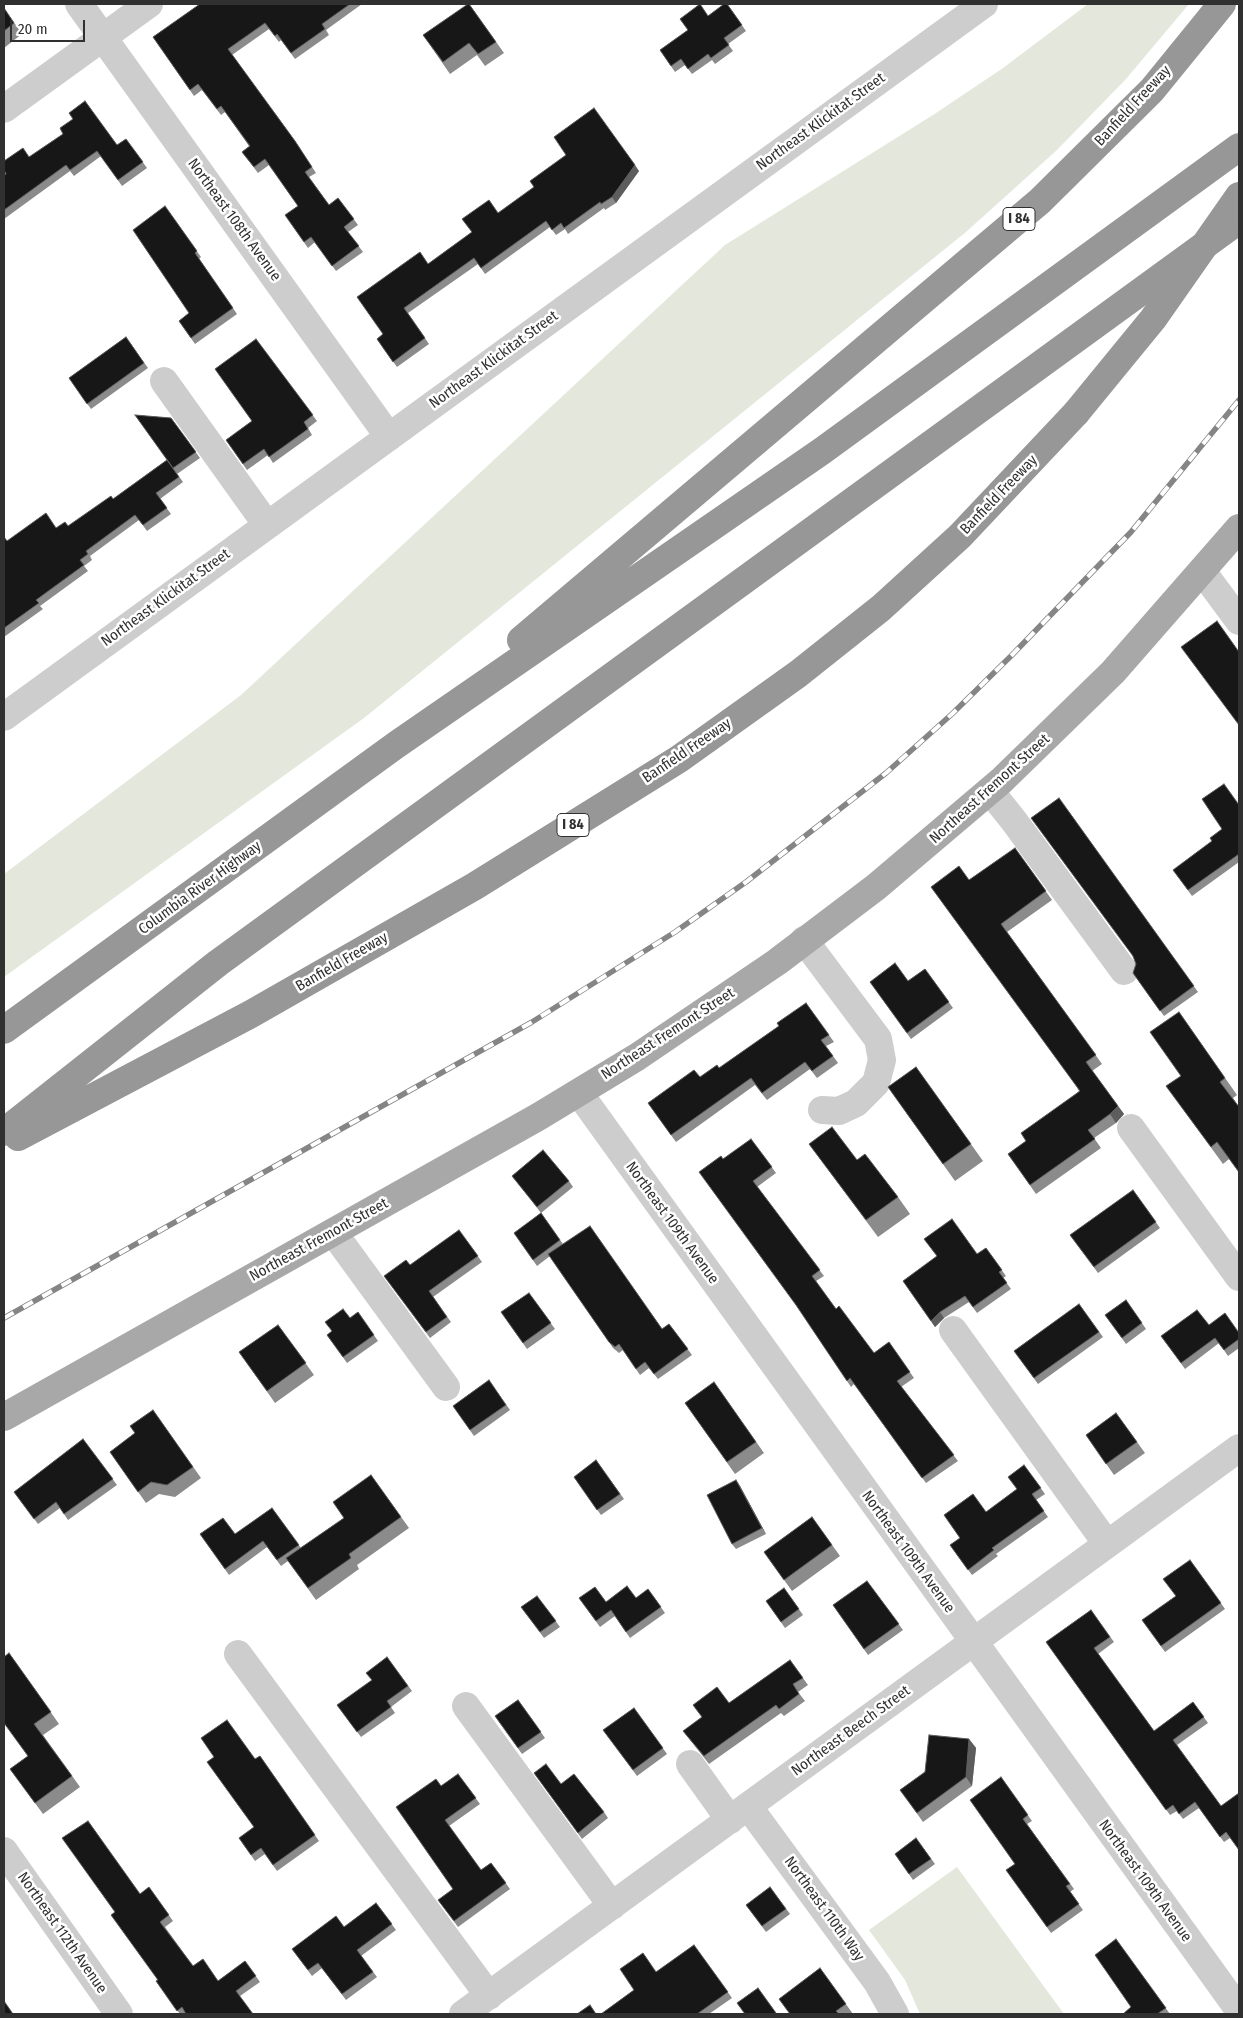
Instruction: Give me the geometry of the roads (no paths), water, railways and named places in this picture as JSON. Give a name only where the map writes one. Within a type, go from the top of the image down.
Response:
[{"type":"highway","name":"Banfield Freeway","points":[[396,745],[1040,201],[1152,90],[1222,4]]},
{"type":"highway","points":[[396,745],[822,451],[1239,148]]},
{"type":"highway","name":"Banfield Freeway","points":[[4,1145],[260,1009],[474,886],[679,759],[798,674],[881,608],[960,536],[1076,413],[1153,320],[1239,196]]},
{"type":"highway","points":[[4,1132],[218,963],[1239,220]]},
{"type":"highway","name":"Columbia River Highway","points":[[4,1030],[396,745]]},
{"type":"main road","name":"Northeast Fremont Street","points":[[4,1416],[578,1092],[637,1057],[722,1000],[923,849],[990,791],[1080,706],[1239,528]]},
{"type":"street","name":"Northeast 108th Avenue","points":[[79,4],[389,437]]},
{"type":"street","points":[[4,109],[149,4]]},
{"type":"street","name":"Northeast Klickitat Street","points":[[4,716],[984,4]]},
{"type":"street","points":[[164,381],[267,525]]},
{"type":"street","points":[[1202,571],[1239,621]]},
{"type":"street","points":[[990,791],[1124,971]]},
{"type":"street","points":[[804,940],[878,1040],[882,1060],[876,1083],[856,1102],[839,1111],[822,1110]]},
{"type":"street","name":"Northeast 109th Avenue","points":[[578,1092],[972,1642],[1239,2010]]},
{"type":"street","points":[[1131,1128],[1239,1277]]},
{"type":"street","points":[[333,1232],[446,1387]]},
{"type":"street","points":[[953,1330],[1107,1544]]},
{"type":"street","name":"Northeast Beech Street","points":[[463,2014],[1239,1448]]},
{"type":"street","points":[[238,1654],[489,1996]]},
{"type":"street","points":[[466,1706],[612,1906]]},
{"type":"street","name":"Northeast 110th Way","points":[[690,1764],[739,1813],[877,1982],[895,2014]]},
{"type":"street","name":"Northeast 112th Avenue","points":[[4,1851],[120,2014]]},
{"type":"railway","points":[[4,1318],[532,1022],[675,932],[746,882],[886,773],[952,714],[1131,532],[1239,400]]}]
